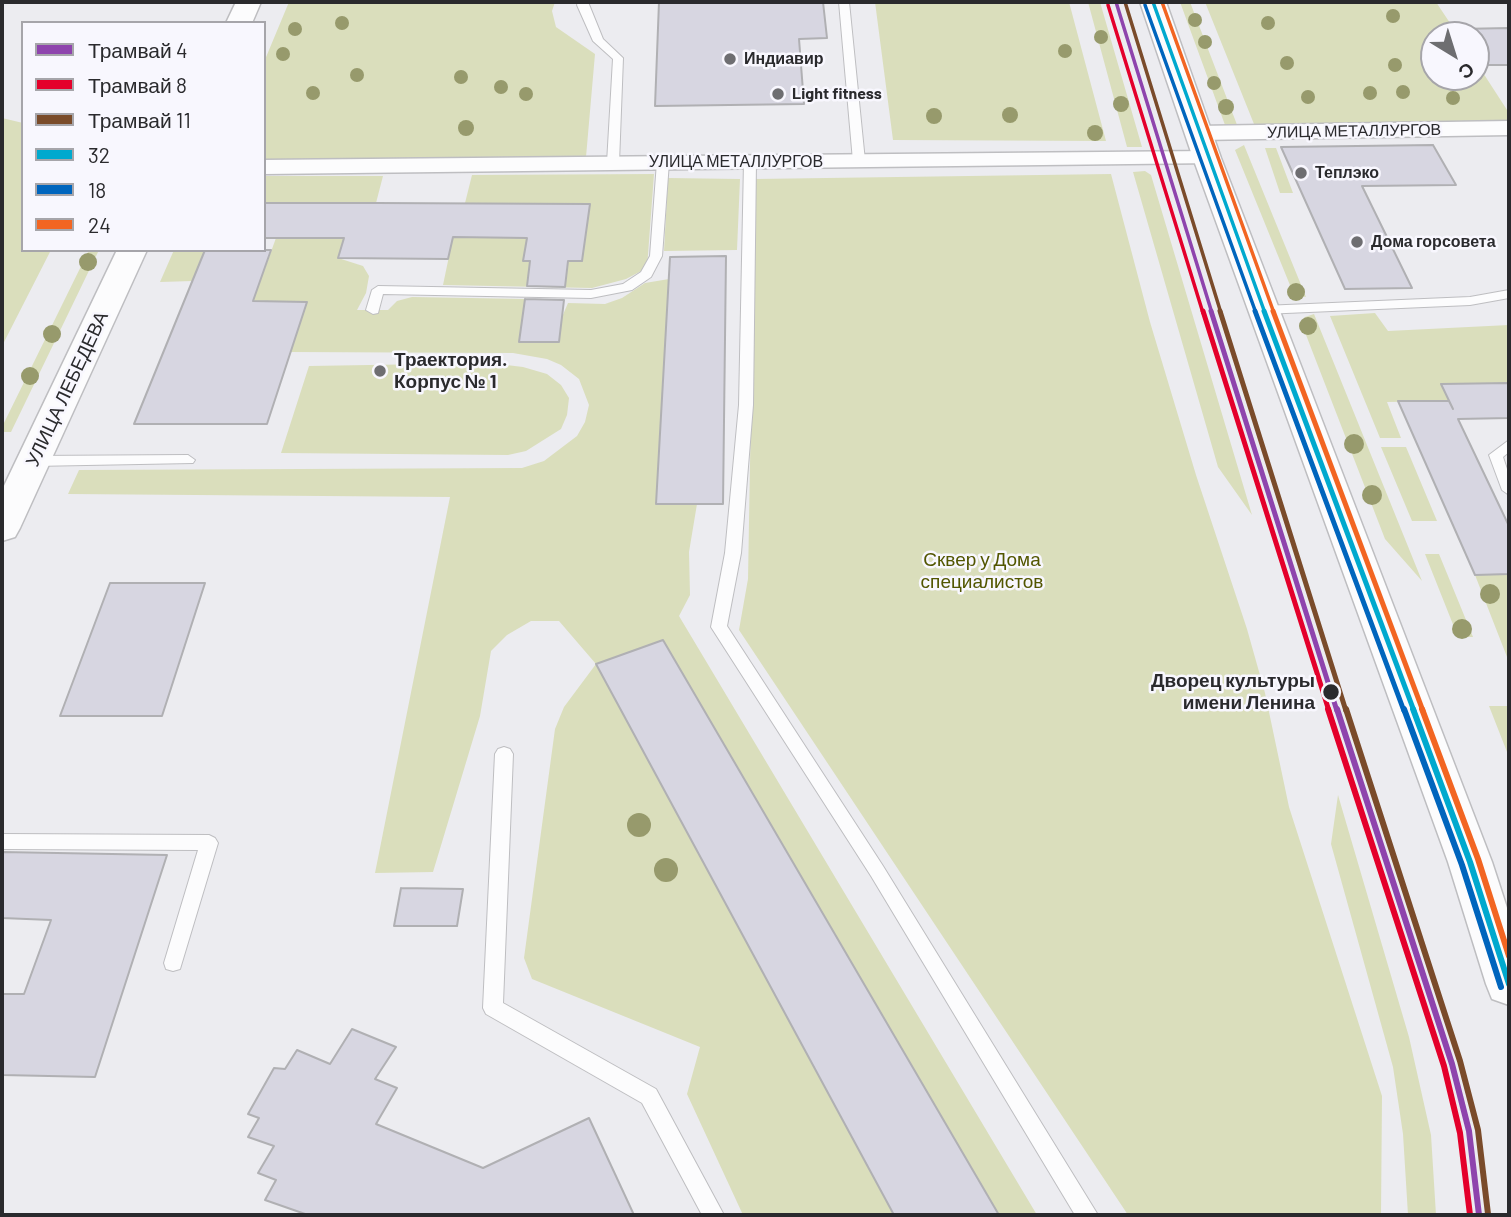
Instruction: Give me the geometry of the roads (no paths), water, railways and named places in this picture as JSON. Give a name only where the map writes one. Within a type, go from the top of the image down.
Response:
[{"type":"main road","points":[[240,21],[249,2]]},
{"type":"main road","points":[[1153,2],[1263,310],[1443,787],[1509,984]]},
{"type":"main road","name":"УЛИЦА ЛЕБЕДЕВА","points":[[2,527],[131,252]]},
{"type":"street","name":"УЛИЦА МЕТАЛЛУРГОВ","points":[[266,167],[859,161],[1203,146],[1509,128]]},
{"type":"lane","points":[[583,2],[598,41],[618,58],[613,163]]},
{"type":"lane","points":[[844,2],[859,161]]},
{"type":"lane","points":[[373,310],[378,290],[591,294],[627,287],[646,274],[656,256],[663,162]]},
{"type":"lane","points":[[750,162],[746,405],[733,553],[719,627],[877,871],[1087,1215]]},
{"type":"lane","points":[[1263,310],[1470,301],[1509,294]]},
{"type":"lane","points":[[1509,445],[1496,455],[1509,490]]},
{"type":"lane","points":[[33,461],[188,460]]},
{"type":"lane","points":[[504,754],[493,1007],[649,1096],[713,1215]]},
{"type":"lane","points":[[2,841],[209,843],[173,964]]},
{"type":"tram line","name":"4","points":[[1116,2],[1282,540],[1452,1064],[1469,1131],[1479,1215]]},
{"type":"tram line","name":"11","points":[[1125,2],[1290,537],[1460,1061],[1478,1130],[1488,1214]]},
{"type":"tram line","name":"8","points":[[1108,5],[1274,543],[1444,1066],[1460,1133],[1470,1215]]},
{"type":"place","name":"Индиавир","points":[[730,59]]},
{"type":"place","name":"Light fitness","points":[[778,94]]},
{"type":"place","name":"Теплэко","points":[[1301,173]]},
{"type":"place","name":"Дома горсовета","points":[[1357,242]]},
{"type":"place","name":"Траектория. Корпус № 1","points":[[380,371]]},
{"type":"place","name":"Дворец культуры имени Ленина","points":[[1331,692]]},
{"type":"park label","name":"Сквер у Дома специалистов","points":[[982,571]]}]
